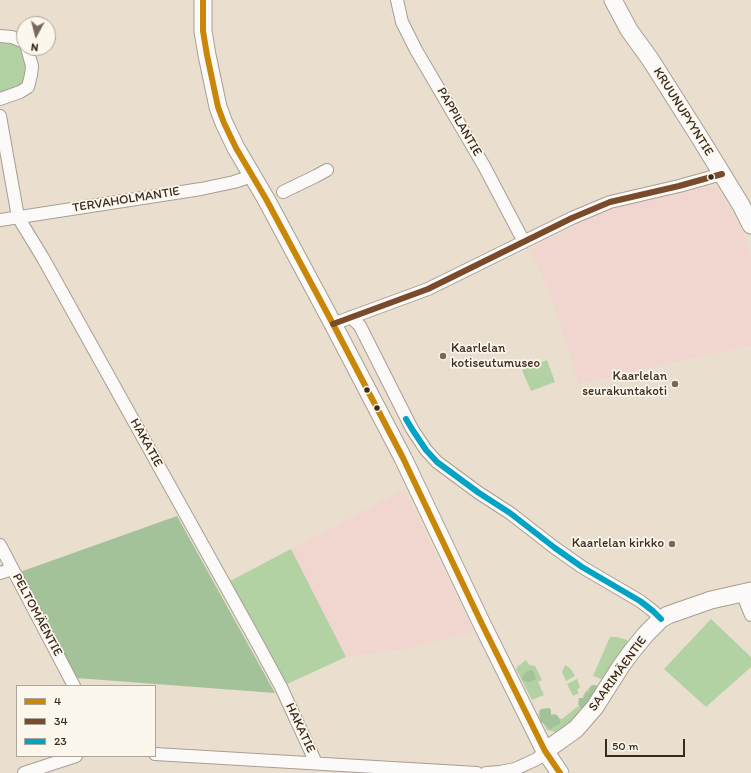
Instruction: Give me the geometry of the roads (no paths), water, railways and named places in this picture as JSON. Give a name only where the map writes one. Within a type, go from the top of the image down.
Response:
[{"type":"main road","points":[[203,0],[203,31],[218,107],[236,148],[333,324],[403,458],[481,622],[545,751],[560,773]]},
{"type":"main road","name":"KRUUNUPYYNTIE","points":[[613,0],[629,30],[674,97],[741,205],[751,225]]},
{"type":"main road","name":"SAARIMÄENTIE","points":[[545,751],[576,729],[595,707],[632,651],[661,619],[668,615],[711,600],[747,592]]},
{"type":"street","name":"PAPPILANTIE","points":[[397,0],[402,22],[416,50],[484,166],[524,242]]},
{"type":"street","points":[[0,36],[16,39]]},
{"type":"street","points":[[0,99],[20,92],[28,87],[32,66],[29,56]]},
{"type":"street","name":"HAKATIE","points":[[0,116],[18,217],[43,258],[251,632],[281,687],[316,763]]},
{"type":"street","points":[[283,192],[326,170]]},
{"type":"street","points":[[333,324],[428,289],[572,218],[610,202],[679,186],[722,174]]},
{"type":"street","name":"TERVAHOLMANTIE","points":[[0,220],[201,189],[234,182],[252,176]]},
{"type":"street","points":[[351,317],[360,326],[412,430],[426,450],[437,462],[479,493],[510,513],[582,567],[640,601],[654,611],[661,619]]},
{"type":"street","name":"PELTOMÄENTIE","points":[[0,545],[73,685]]},
{"type":"street","points":[[0,573],[12,569]]},
{"type":"street","points":[[747,592],[751,615]]},
{"type":"street","points":[[486,773],[515,769],[537,759],[545,751]]},
{"type":"street","points":[[156,754],[477,773]]},
{"type":"street","points":[[24,773],[73,757]]},
{"type":"place","name":"Kaarlelan kotiseutumuseo","points":[[443,356]]},
{"type":"place","name":"Kaarlelan seurakuntakoti","points":[[675,384]]},
{"type":"place","name":"Kaarlelan kirkko","points":[[672,544]]}]
